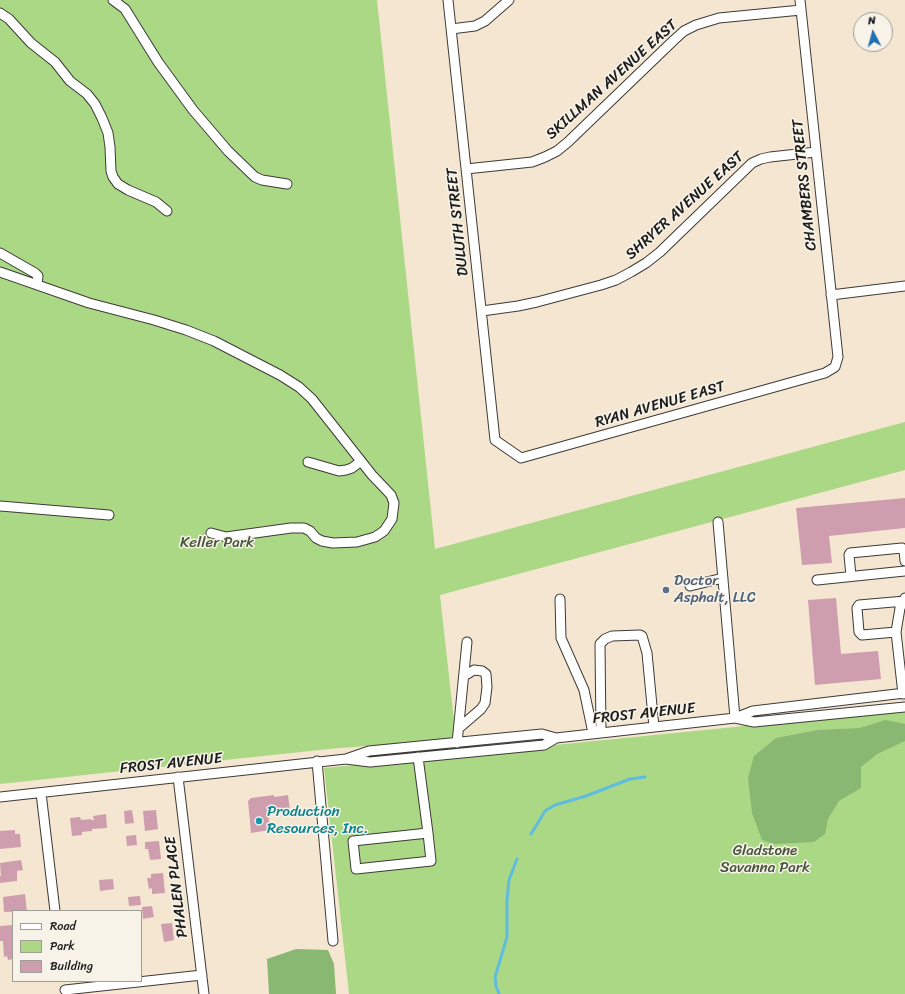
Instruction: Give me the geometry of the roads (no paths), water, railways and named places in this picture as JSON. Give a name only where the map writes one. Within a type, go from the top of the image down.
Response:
[{"type":"street","points":[[113,0],[124,9],[158,62],[193,110],[228,151],[255,177],[262,180],[287,184]]},
{"type":"street","name":"DULUTH STREET","points":[[448,0],[495,440]]},
{"type":"street","points":[[451,29],[475,26],[485,21],[509,0]]},
{"type":"street","name":"CHAMBERS STREET","points":[[800,0],[838,357],[834,367]]},
{"type":"street","name":"SKILLMAN AVENUE EAST","points":[[466,169],[532,162],[556,151],[568,142],[674,40],[684,31],[696,25],[719,18],[801,10]]},
{"type":"street","points":[[0,13],[9,19],[31,43],[56,62],[70,81],[87,94],[95,104],[108,133],[111,171],[118,184],[156,202],[167,211]]},
{"type":"street","name":"SHRYER AVENUE EAST","points":[[482,311],[537,302],[616,280],[632,272],[660,252],[752,163],[770,156],[816,152]]},
{"type":"street","points":[[0,254],[35,273],[38,276],[37,285]]},
{"type":"street","points":[[0,272],[88,303],[186,330],[214,341],[280,375],[312,398],[361,461],[391,495],[394,503],[392,518],[384,532],[375,537],[357,542],[333,543],[322,541],[304,528],[284,528],[226,537],[211,533]]},
{"type":"street","points":[[831,295],[905,286]]},
{"type":"street","name":"RYAN AVENUE EAST","points":[[495,440],[521,458],[825,373],[834,367]]},
{"type":"street","points":[[308,462],[339,471],[352,468],[361,461]]},
{"type":"street","points":[[0,506],[109,515]]},
{"type":"street","points":[[718,522],[735,718]]},
{"type":"street","points":[[851,576],[850,553],[902,548],[904,550],[905,561]]},
{"type":"street","points":[[817,580],[905,571]]},
{"type":"street","points":[[690,586],[723,578]]},
{"type":"street","points":[[560,599],[561,638],[584,690],[597,733]]},
{"type":"street","points":[[896,632],[862,635],[859,632],[857,608],[859,605],[904,601],[902,614],[896,632],[904,694]]},
{"type":"street","points":[[597,733],[600,644],[605,639],[612,636],[642,636],[647,653],[654,727]]},
{"type":"street","points":[[457,743],[467,642]]},
{"type":"street","points":[[459,728],[481,709],[487,692],[486,674],[482,671],[474,670],[464,676]]},
{"type":"street","name":"FROST AVENUE","points":[[0,797],[346,758],[369,751],[542,734],[556,738],[735,718],[753,712],[904,694]]},
{"type":"street","name":"FROST AVENUE","points":[[735,718],[754,722],[905,706]]},
{"type":"street","name":"FROST AVENUE","points":[[346,758],[370,762],[544,745],[556,738]]},
{"type":"street","points":[[418,757],[428,833],[431,861],[356,869],[353,841],[428,833]]},
{"type":"street","points":[[317,761],[333,941]]},
{"type":"street","name":"PHALEN PLACE","points":[[178,777],[204,994]]},
{"type":"street","points":[[40,792],[55,910]]},
{"type":"street","points":[[142,981],[202,975]]},
{"type":"street","points":[[64,988],[128,982]]},
{"type":"waterway","points":[[531,834],[545,811],[555,805],[586,796],[630,779],[645,777]]},
{"type":"waterway","points":[[499,994],[495,977],[507,937],[507,900],[509,880],[517,859]]},
{"type":"place","name":"Doctor Asphalt, LLC","points":[[666,590]]},
{"type":"place","name":"Production Resources, Inc.","points":[[259,821]]},
{"type":"park label","name":"Keller Park","points":[[217,543]]},
{"type":"park label","name":"Gladstone Savanna Park","points":[[765,860]]}]
